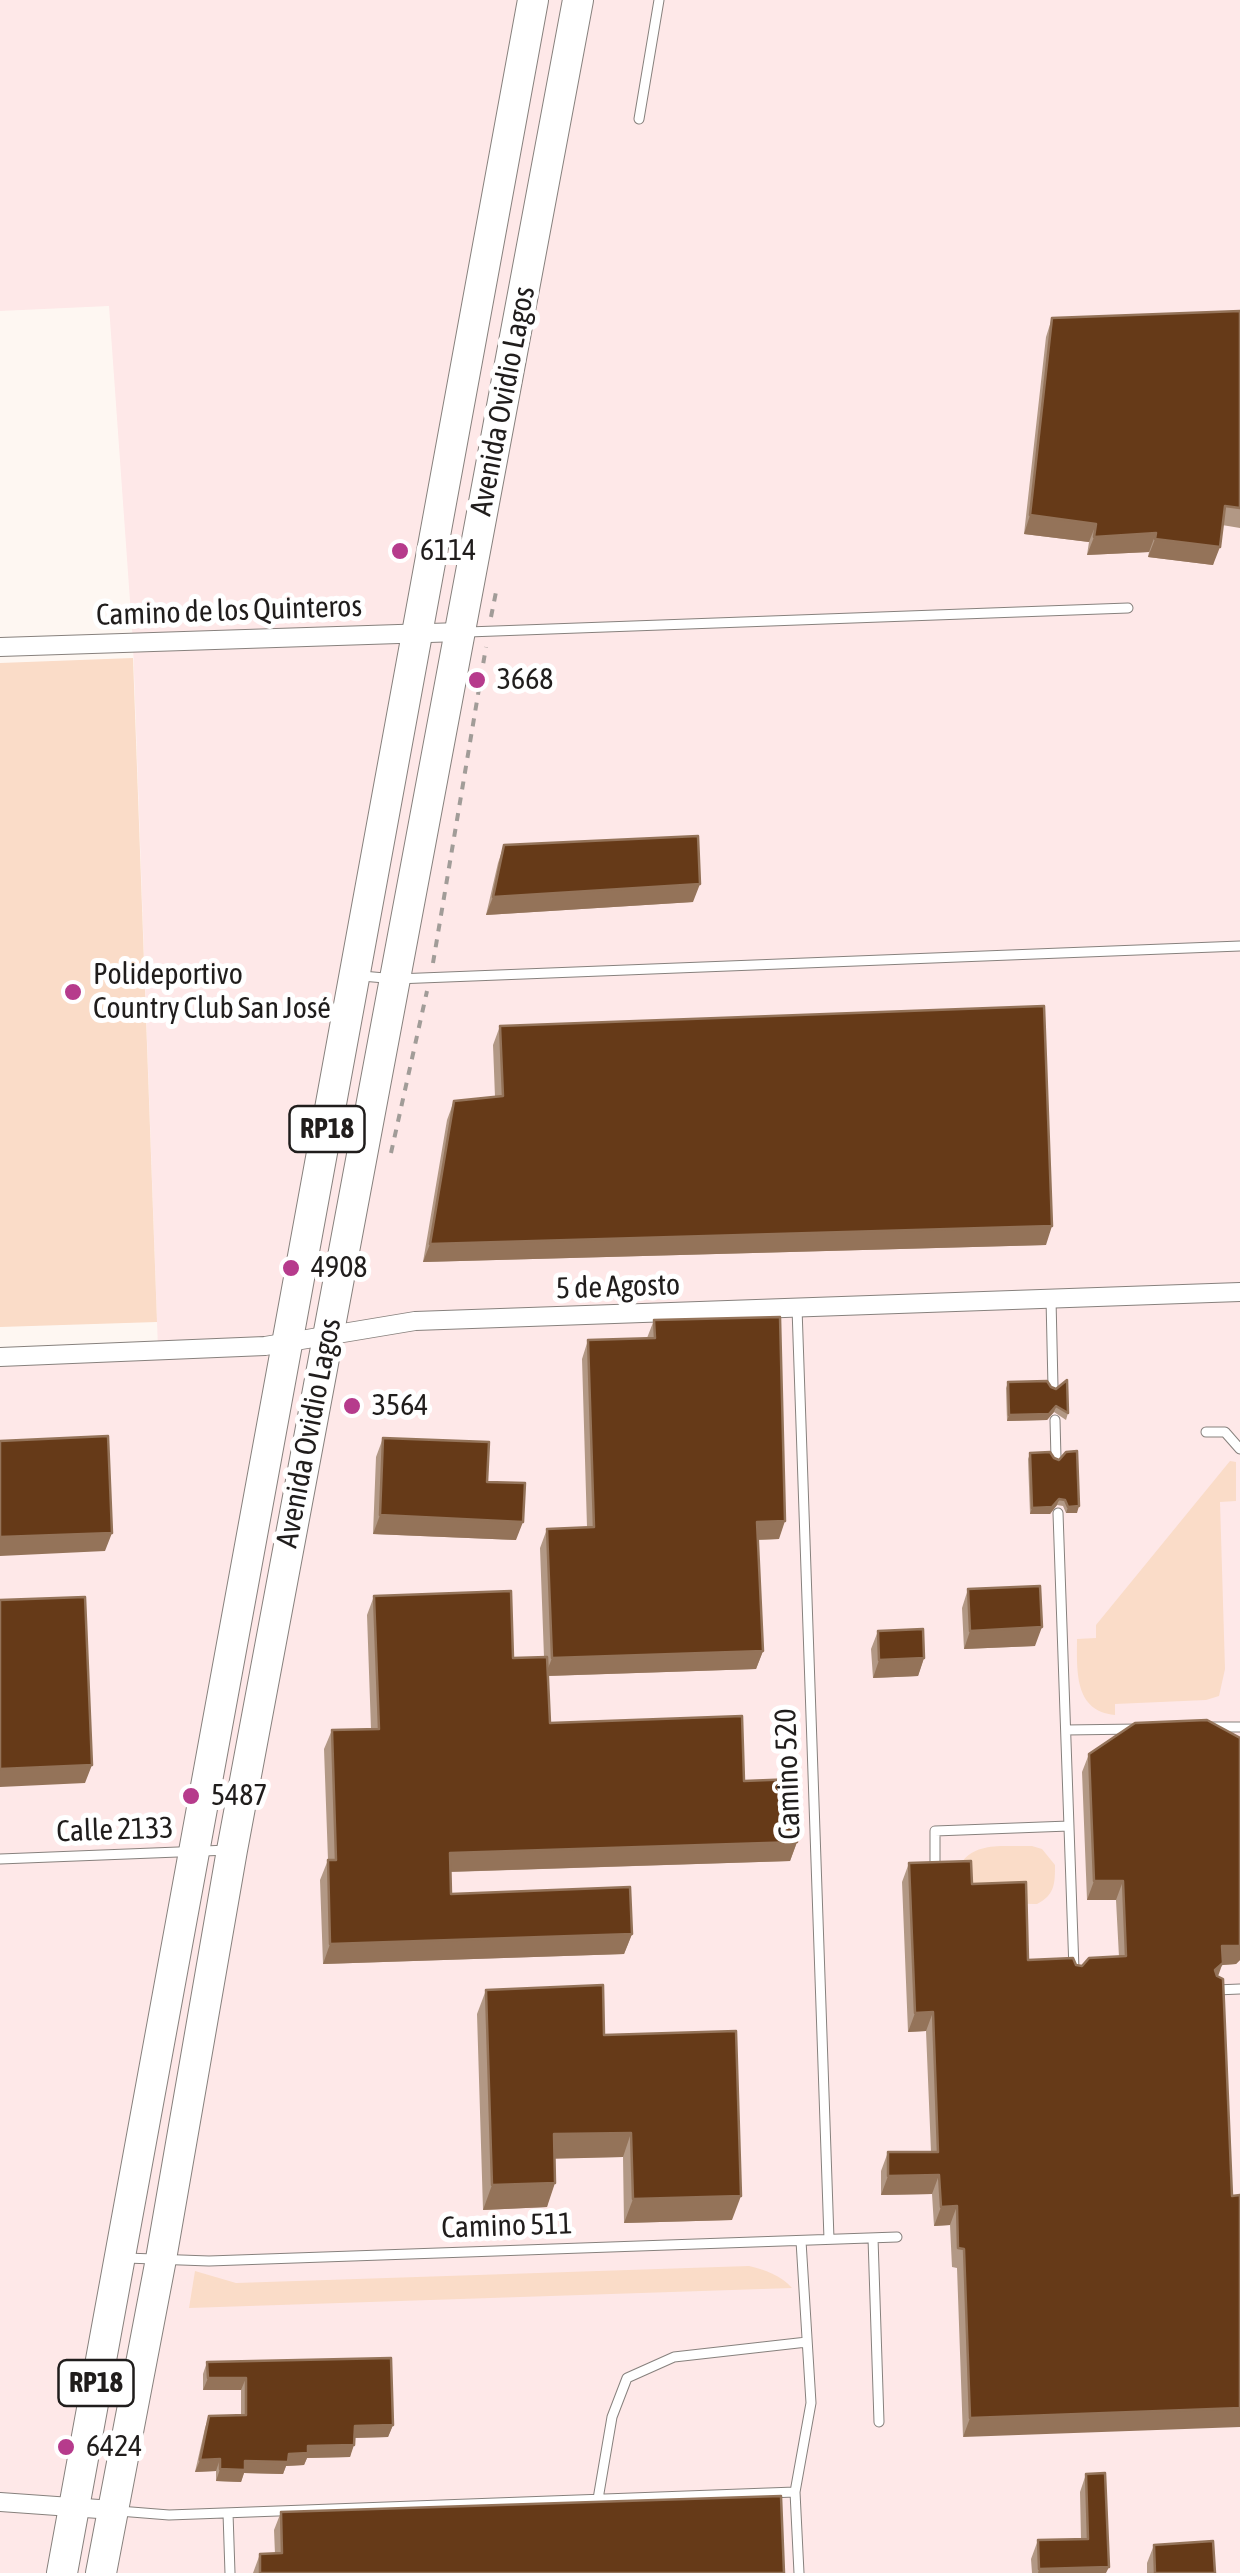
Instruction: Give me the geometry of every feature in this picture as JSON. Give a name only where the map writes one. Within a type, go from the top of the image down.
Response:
[{"type":"main road","name":"Avenida Ovidio Lagos","points":[[62,2573],[533,0]]},
{"type":"main road","name":"Avenida Ovidio Lagos","points":[[101,2573],[578,0]]},
{"type":"street","name":"Camino de los Quinteros","points":[[0,648],[460,632]]},
{"type":"street","name":"5 de Agosto","points":[[0,1357],[288,1344],[415,1321],[1240,1292]]},
{"type":"street","points":[[0,2502],[113,2510]]},
{"type":"lane","points":[[639,119],[658,0]]},
{"type":"lane","points":[[460,632],[1128,608]]},
{"type":"lane","points":[[354,976],[396,978],[1240,946]]},
{"type":"lane","points":[[1051,1299],[1054,1387]]},
{"type":"lane","name":"Camino 520","points":[[797,1308],[829,2240]]},
{"type":"lane","points":[[1055,1420],[1056,1458]]},
{"type":"lane","points":[[1206,1432],[1225,1432],[1240,1449]]},
{"type":"lane","points":[[1058,1513],[1074,1977]]},
{"type":"lane","points":[[1201,1727],[1240,1726]]},
{"type":"lane","points":[[1066,1730],[1143,1728]]},
{"type":"lane","points":[[936,1873],[934,1830],[1069,1826]]},
{"type":"lane","name":"Calle 2133","points":[[0,1859],[232,1850]]},
{"type":"lane","points":[[1216,1990],[1240,1989]]},
{"type":"lane","name":"Camino 511","points":[[118,2258],[210,2261],[898,2237]]},
{"type":"lane","points":[[873,2238],[879,2422]]},
{"type":"lane","points":[[799,2573],[795,2492],[810,2403],[801,2240]]},
{"type":"lane","points":[[598,2499],[612,2417],[627,2378],[674,2357],[807,2342]]},
{"type":"lane","points":[[113,2510],[169,2515],[795,2492]]},
{"type":"lane","points":[[228,2513],[230,2573]]},
{"type":"shaded area","points":[[0,0],[1240,0],[1240,2573],[0,2573],[0,1357],[158,1349],[133,643],[109,306],[0,311]]},
{"type":"shaded area","name":"Polideportivo Country Club San José","points":[[133,658],[157,1322],[0,1327],[0,663]]},
{"type":"shaded area","points":[[1230,1461],[1236,1462],[1236,1501],[1220,1502],[1225,1669],[1219,1696],[1115,1704],[1115,1715],[1102,1712],[1085,1698],[1081,1688],[1077,1639],[1096,1638],[1096,1625]]},
{"type":"shaded area","points":[[993,1846],[1042,1849],[1055,1865],[1053,1888],[1047,1897],[1037,1904],[965,1903],[962,1862],[968,1855]]},
{"type":"shaded area","points":[[749,2266],[778,2276],[792,2288],[189,2308],[195,2271],[236,2283]]},
{"type":"building","points":[[1240,311],[1240,508],[1225,506],[1220,547],[1155,539],[1156,533],[1094,537],[1096,524],[1030,515],[1052,318]]},
{"type":"building","points":[[698,836],[700,884],[493,897],[504,845]]},
{"type":"building","points":[[1044,1006],[1052,1226],[430,1244],[454,1101],[503,1096],[500,1026]]},
{"type":"building","points":[[780,1317],[785,1521],[757,1522],[763,1651],[552,1658],[547,1529],[594,1527],[588,1340],[655,1338],[654,1320]]},
{"type":"building","points":[[1067,1380],[1068,1413],[1056,1406],[1049,1414],[1009,1415],[1008,1382],[1047,1381],[1056,1389]]},
{"type":"building","points":[[108,1436],[112,1533],[0,1537],[0,1441]]},
{"type":"building","points":[[383,1438],[489,1442],[487,1482],[525,1483],[523,1522],[380,1515]]},
{"type":"building","points":[[1077,1451],[1079,1506],[1068,1507],[1065,1500],[1059,1499],[1052,1507],[1032,1508],[1030,1453],[1050,1452],[1059,1460],[1066,1452]]},
{"type":"building","points":[[1040,1586],[1042,1627],[970,1631],[968,1589]]},
{"type":"building","points":[[511,1591],[513,1658],[547,1657],[550,1723],[742,1716],[744,1781],[795,1779],[797,1842],[450,1853],[451,1894],[630,1887],[632,1934],[330,1944],[328,1860],[336,1860],[332,1730],[379,1729],[374,1596]]},
{"type":"building","points":[[85,1597],[92,1765],[0,1769],[0,1600]]},
{"type":"building","points":[[923,1629],[924,1658],[879,1660],[878,1631]]},
{"type":"building","points":[[1207,1720],[1240,1738],[1240,1946],[1222,1946],[1223,1963],[1215,1970],[1223,1979],[1232,2196],[1240,2195],[1240,2408],[970,2418],[964,2249],[958,2248],[957,2206],[941,2207],[939,2175],[888,2176],[888,2152],[938,2152],[933,2012],[915,2013],[909,1863],[971,1861],[972,1884],[1026,1882],[1028,1960],[1073,1958],[1076,1965],[1082,1966],[1089,1958],[1126,1956],[1123,1881],[1094,1881],[1089,1754],[1135,1723]]},
{"type":"building","points":[[603,1985],[604,2035],[736,2031],[741,2196],[633,2199],[631,2133],[554,2134],[555,2183],[492,2185],[486,1990]]},
{"type":"building","points":[[391,2358],[393,2425],[355,2426],[354,2445],[308,2446],[308,2453],[289,2454],[288,2462],[245,2461],[245,2470],[220,2469],[220,2459],[200,2460],[209,2416],[246,2415],[246,2378],[208,2378],[207,2362]]},
{"type":"building","points":[[1105,2473],[1109,2567],[1039,2569],[1038,2540],[1088,2539],[1086,2474]]},
{"type":"building","points":[[781,2496],[784,2573],[260,2573],[260,2554],[282,2553],[281,2512]]},
{"type":"building","points":[[1213,2541],[1215,2573],[1155,2573],[1154,2545]]},
{"type":"place","name":"6114","points":[[400,551]]},
{"type":"place","name":"3668","points":[[477,680]]},
{"type":"place","name":"Polideportivo Country Club San José","points":[[73,992]]},
{"type":"place","name":"4908","points":[[291,1268]]},
{"type":"place","name":"3564","points":[[352,1406]]},
{"type":"place","name":"5487","points":[[191,1796]]},
{"type":"place","name":"6424","points":[[66,2447]]}]
